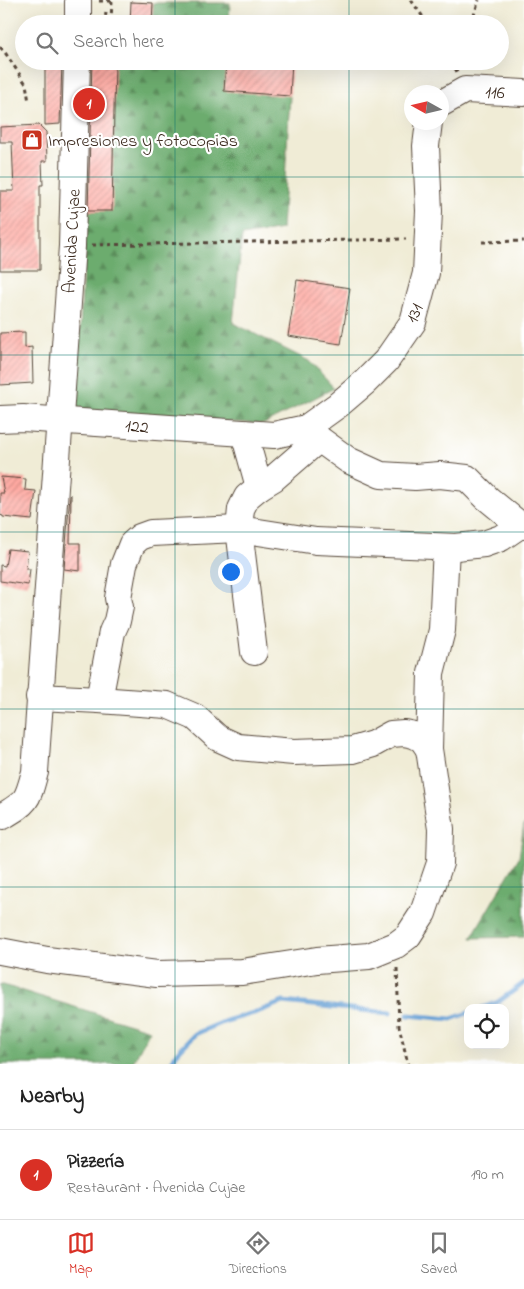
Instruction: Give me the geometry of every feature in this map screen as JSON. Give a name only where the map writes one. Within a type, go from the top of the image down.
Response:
[{"type":"street","points":[[78,0],[78,15]]},
{"type":"street","name":"Avenida Cujae","points":[[3,816],[22,804],[29,795],[35,772],[72,246],[77,70]]},
{"type":"street","points":[[449,95],[461,80]]},
{"type":"street","name":"116","points":[[461,80],[524,93]]},
{"type":"street","name":"131","points":[[274,435],[312,434],[338,405],[386,361],[413,322],[426,273],[428,211],[426,146],[428,130]]},
{"type":"street","name":"122","points":[[0,419],[59,420],[274,435]]},
{"type":"street","points":[[244,433],[259,488]]},
{"type":"street","points":[[99,700],[112,632],[117,622],[120,607],[118,598],[124,564],[132,544],[140,537],[151,533],[239,529],[316,541],[456,547],[484,544],[501,538],[522,525],[487,498],[467,478],[440,474],[415,477],[381,475],[348,460],[312,434],[280,473],[247,497],[241,509],[239,529],[254,652]]},
{"type":"street","points":[[0,951],[47,960],[157,974],[242,972],[317,960],[370,956],[396,945],[408,936],[423,913],[440,864],[441,829],[429,749],[431,674],[442,630],[446,547]]},
{"type":"street","points":[[39,697],[167,705],[195,717],[218,738],[238,747],[294,752],[353,750],[373,744],[391,734],[404,733],[422,739],[429,749]]},
{"type":"path","points":[[111,15],[112,0]]},
{"type":"path","points":[[411,0],[422,15]]},
{"type":"path","points":[[474,15],[479,0]]},
{"type":"path","points":[[0,47],[15,68]]},
{"type":"path","points":[[17,70],[26,84],[29,102]]},
{"type":"path","points":[[460,70],[461,80]]},
{"type":"path","points":[[72,246],[428,239]]},
{"type":"path","points":[[482,242],[524,241]]},
{"type":"path","points":[[396,945],[400,1026],[408,1064]]},
{"type":"green space","points":[[153,3],[230,3],[229,15],[152,15]]},
{"type":"green space","points":[[115,70],[242,70],[290,96],[282,229],[242,236],[233,323],[309,361],[334,388],[264,424],[76,412],[86,211],[111,211]]},
{"type":"green space","points":[[524,824],[524,937],[471,938],[519,857]]},
{"type":"green space","points":[[0,984],[150,1030],[132,1064],[0,1064]]},
{"type":"building","points":[[131,2],[153,3],[152,15],[130,15]]},
{"type":"building","points":[[45,70],[62,70],[60,124],[45,125]]},
{"type":"building","points":[[92,70],[115,70],[112,211],[88,211]]},
{"type":"building","points":[[225,70],[291,70],[290,96],[224,91]]},
{"type":"building","points":[[39,125],[46,132],[47,161],[42,161],[43,185],[40,185],[40,270],[0,270],[0,191],[14,191],[12,142],[0,142],[0,127]]},
{"type":"building","points":[[297,280],[350,288],[341,344],[288,336]]},
{"type":"building","points":[[25,332],[25,348],[32,347],[33,383],[0,385],[0,333]]},
{"type":"building","points":[[1,477],[26,479],[25,490],[36,491],[32,520],[3,517],[0,515],[0,493],[4,493]]},
{"type":"building","points":[[70,495],[70,543],[80,543],[80,571],[64,569]]},
{"type":"building","points":[[8,549],[28,551],[26,569],[30,569],[28,585],[0,581],[0,565],[5,566]]},
{"type":"waterway","points":[[493,1004],[524,983]]},
{"type":"waterway","points":[[171,1064],[176,1054],[195,1034],[226,1021],[283,1002],[390,1013]]},
{"type":"waterway","points":[[408,1015],[451,1019],[464,1014]]},
{"type":"place","name":"Pizzería","points":[[89,104]]},
{"type":"place","name":"Impresiones y fotocopias","points":[[32,140]]}]
